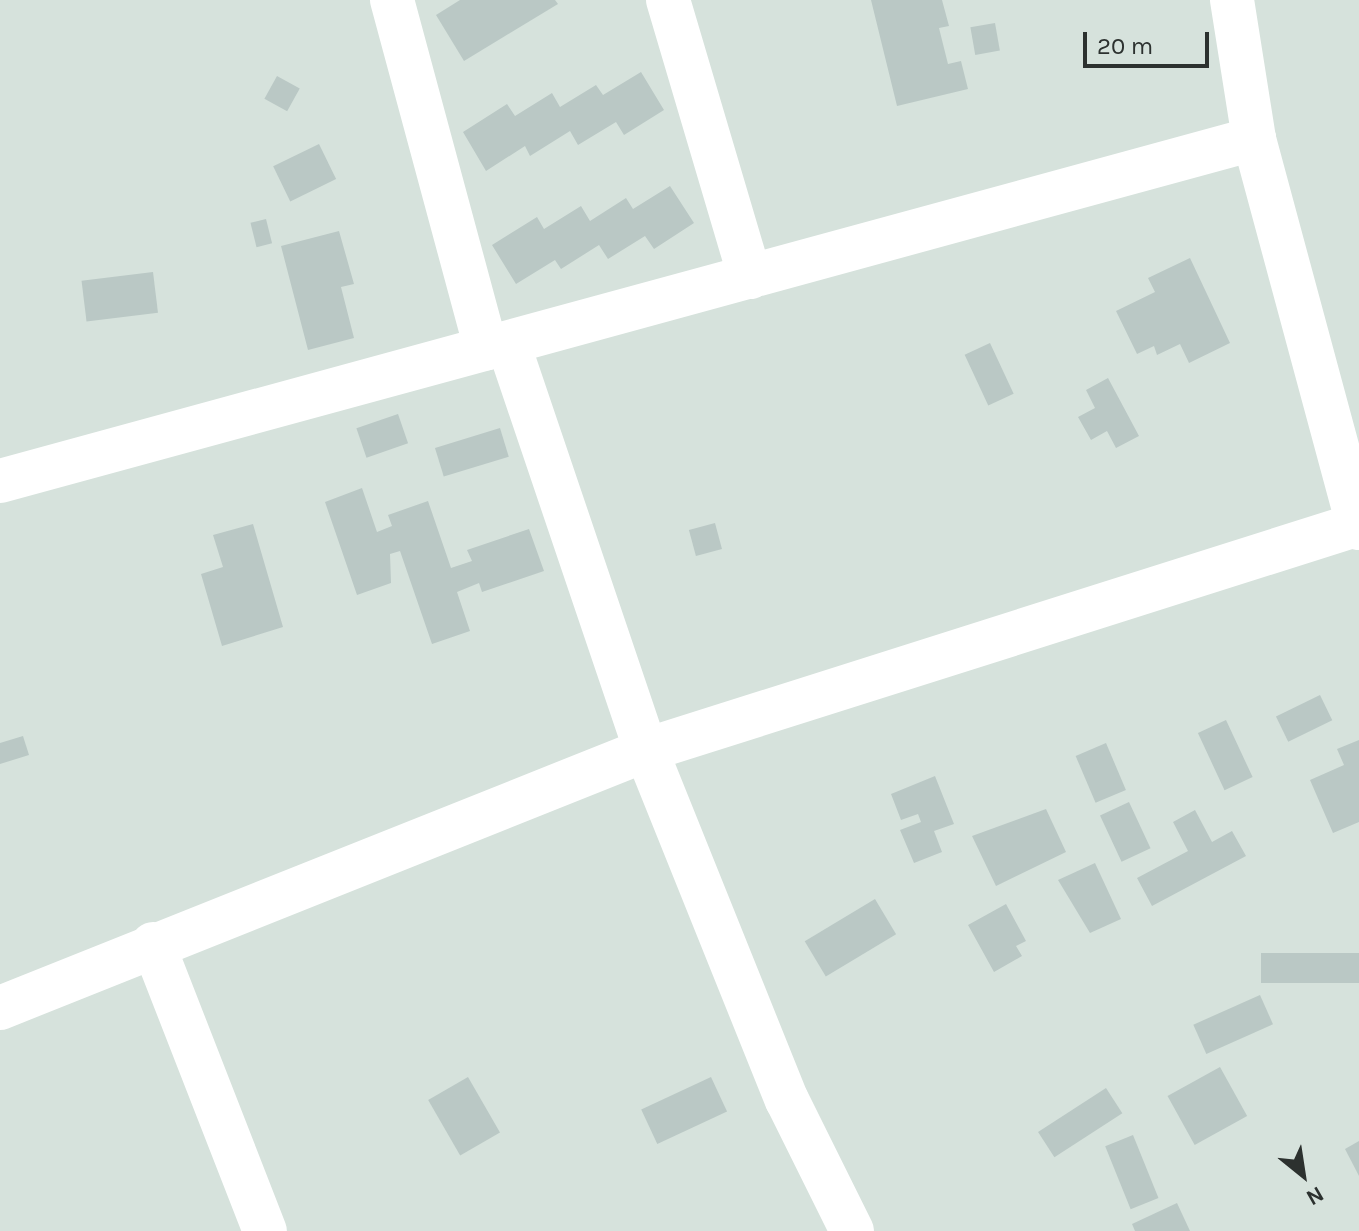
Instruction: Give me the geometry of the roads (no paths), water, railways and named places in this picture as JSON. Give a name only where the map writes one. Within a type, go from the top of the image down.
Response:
[{"type":"street","points":[[392,0],[497,346],[646,750],[787,1100],[852,1231]]},
{"type":"street","points":[[668,0],[750,277]]},
{"type":"street","points":[[0,1008],[153,944],[646,750],[1358,525],[1254,139],[1232,0]]},
{"type":"street","points":[[0,481],[1254,139]]},
{"type":"street","points":[[153,944],[265,1231]]}]
